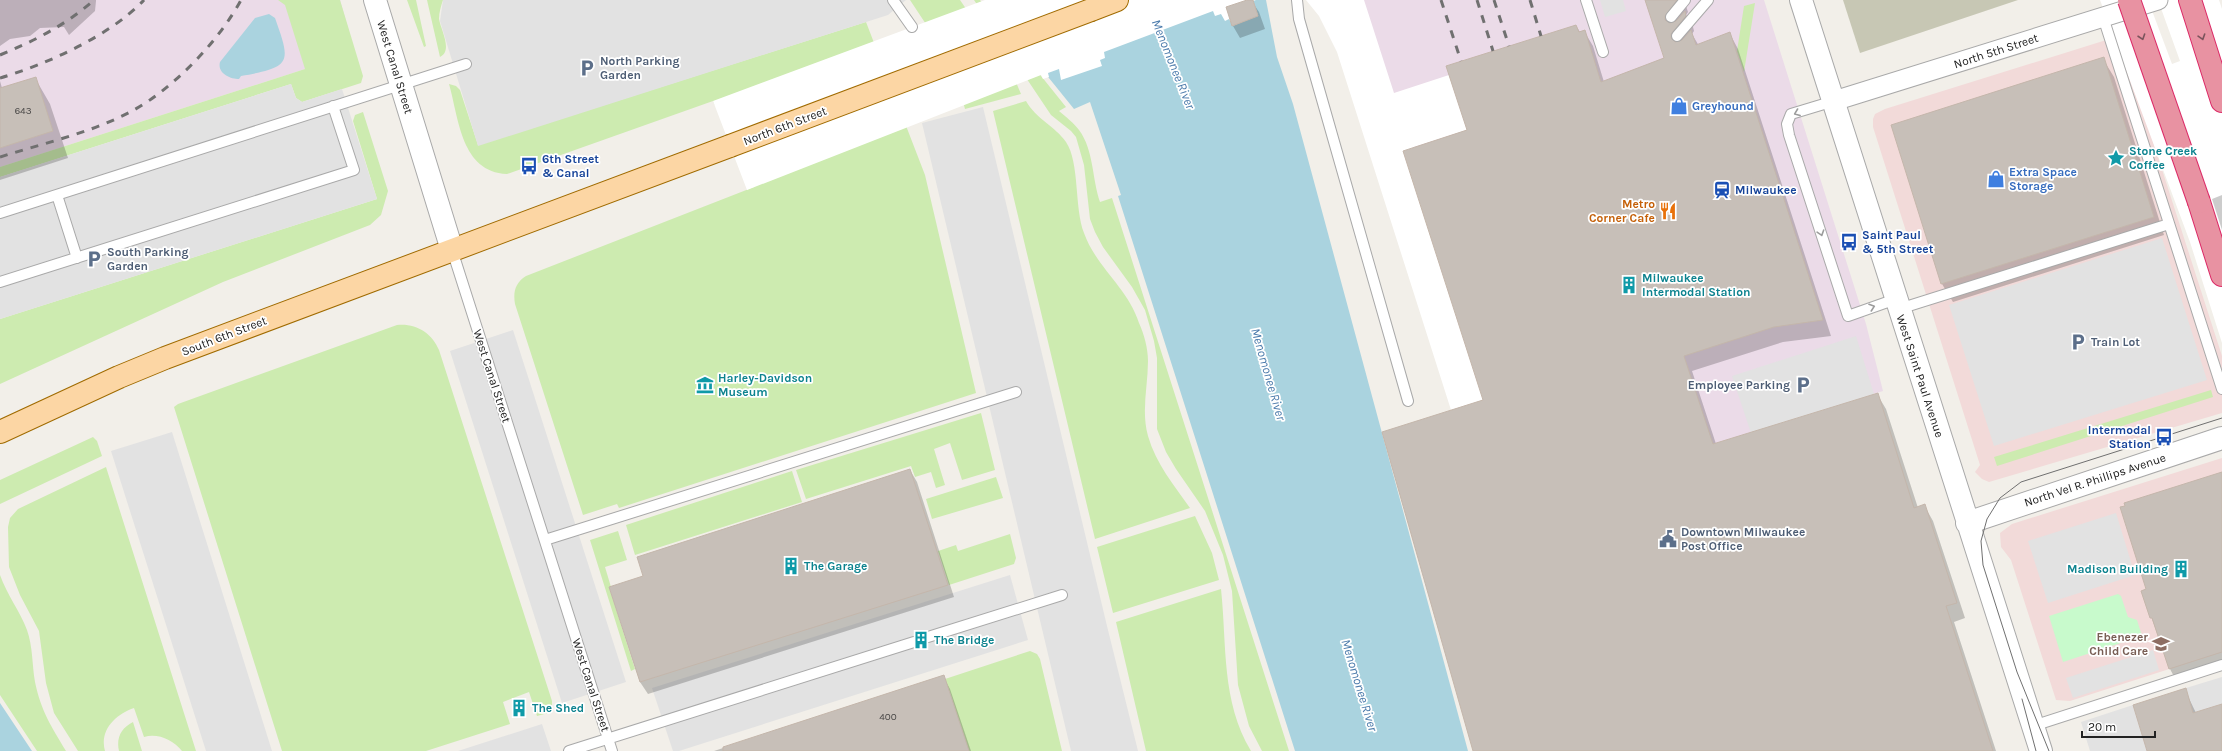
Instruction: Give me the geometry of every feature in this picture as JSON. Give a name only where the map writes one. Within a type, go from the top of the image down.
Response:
[{"type":"highway","points":[[2130,0],[2199,202],[2222,275]]},
{"type":"highway","points":[[2190,0],[2222,101]]},
{"type":"highway","points":[[2199,202],[2222,261]]},
{"type":"main road","name":"North 6th Street","points":[[452,250],[1117,0]]},
{"type":"main road","name":"South 6th Street","points":[[0,432],[119,376],[452,250]]},
{"type":"street","name":"West Canal Street","points":[[375,0],[452,250]]},
{"type":"street","name":"West Saint Paul Avenue","points":[[1800,0],[1834,102],[1897,304],[2041,751]]},
{"type":"street","name":"North 5th Street","points":[[1834,102],[2158,0]]},
{"type":"street","name":"North Vel R. Phillips Avenue","points":[[1967,523],[2222,438]]},
{"type":"lane","points":[[893,0],[912,27]]},
{"type":"lane","points":[[1297,0],[1302,27],[1408,402]]},
{"type":"lane","points":[[1586,0],[1603,52]]},
{"type":"lane","points":[[1671,17],[1685,0]]},
{"type":"lane","points":[[1677,36],[1708,0]]},
{"type":"lane","points":[[2103,17],[2222,389]]},
{"type":"lane","points":[[0,213],[466,64]]},
{"type":"lane","points":[[1834,102],[1791,114],[1787,124],[1789,135],[1848,316],[1897,304],[2169,224]]},
{"type":"lane","points":[[0,282],[354,170],[333,106]]},
{"type":"lane","points":[[56,195],[77,258]]},
{"type":"lane","name":"West Canal Street","points":[[452,250],[612,751]]},
{"type":"lane","points":[[545,540],[1016,392]]},
{"type":"lane","points":[[928,637],[1062,595]]},
{"type":"lane","points":[[569,751],[914,642]]},
{"type":"lane","points":[[2033,726],[2222,665]]},
{"type":"shaded area","points":[[0,0],[340,0],[355,53],[0,167]]},
{"type":"shaded area","name":"North Parking Garden","points":[[443,0],[906,0],[888,15],[478,146],[440,21]]},
{"type":"shaded area","name":"Milwaukee Intermodal Station","points":[[1353,0],[1764,0],[1866,324],[1883,391],[1713,444],[1483,400]]},
{"type":"shaded area","points":[[1600,0],[1623,0],[1626,11],[1605,17]]},
{"type":"shaded area","points":[[1843,0],[2018,0],[1860,53]]},
{"type":"shaded area","points":[[2119,36],[2222,356],[2222,413],[1989,482],[1982,479],[1975,472],[1980,465],[1873,127],[1873,119],[1875,114],[1885,109]]},
{"type":"shaded area","name":"South Parking Garden","points":[[291,84],[296,98],[302,102],[342,89],[377,199],[0,319],[0,177]]},
{"type":"shaded area","points":[[983,107],[1138,751],[1071,751],[922,123]]},
{"type":"shaded area","name":"Train Lot","points":[[2162,238],[2207,380],[1994,446],[1949,305]]},
{"type":"shaded area","points":[[513,330],[626,682],[562,703],[450,351]]},
{"type":"shaded area","name":"Employee Parking","points":[[1856,336],[1874,394],[1751,433],[1732,376]]},
{"type":"shaded area","points":[[172,432],[272,751],[206,751],[111,451]]},
{"type":"shaded area","points":[[2222,458],[2222,652],[2070,701],[2056,700],[2011,560],[2001,547],[2000,533],[2012,524]]},
{"type":"shaded area","points":[[2116,513],[2135,575],[2048,603],[2028,541]]},
{"type":"shaded area","points":[[1010,575],[1028,640],[679,751],[673,751],[652,688]]},
{"type":"shaded area","points":[[2153,650],[2159,670],[2073,698],[2066,678]]},
{"type":"shaded area","points":[[2222,677],[2222,704],[2193,713],[2186,688]]},
{"type":"shaded area","points":[[2133,705],[2147,751],[2090,751],[2081,722]]},
{"type":"shaded area","points":[[542,724],[551,751],[458,751]]},
{"type":"green space","points":[[278,0],[340,0],[363,76],[361,83],[302,102],[296,98],[291,84],[0,177],[0,167],[305,69],[285,5]]},
{"type":"green space","points":[[407,0],[416,0],[426,46],[424,47]]},
{"type":"green space","points":[[427,0],[443,0],[439,19],[445,40],[446,50],[440,57]]},
{"type":"green space","points":[[910,0],[960,0],[1015,80],[1021,94],[965,109],[953,65]]},
{"type":"green space","points":[[974,0],[980,0],[1066,107],[1059,111],[1075,125],[1084,138],[1090,156],[1100,202],[1112,198],[1289,751],[1262,751],[1249,726],[1238,685],[1232,591],[1223,555],[1205,511],[1166,452],[1157,429],[1157,358],[1154,341],[1145,310],[1132,287],[1103,247],[1090,219],[1084,165],[1076,137],[1071,131],[1051,115]]},
{"type":"green space","points":[[1755,3],[1744,72],[1737,51],[1744,6]]},
{"type":"green space","points":[[866,22],[925,175],[976,393],[619,508],[617,504],[583,515],[515,304],[514,296],[517,285],[526,276],[754,187],[713,101],[507,174],[492,171],[480,164],[471,154],[464,141],[449,84],[456,86],[460,90],[478,145]]},
{"type":"green space","points":[[1026,101],[1035,113],[1057,131],[1066,142],[1073,161],[1079,211],[1084,233],[1096,256],[1120,288],[1134,310],[1143,332],[1148,361],[1145,417],[1148,436],[1151,446],[1161,465],[1190,508],[1095,539],[993,111]]},
{"type":"green space","points":[[363,112],[388,191],[381,215],[370,225],[223,282],[0,384],[0,319],[377,199],[353,121],[355,115]]},
{"type":"green space","points":[[397,325],[411,326],[422,330],[428,334],[439,350],[552,701],[552,708],[548,713],[537,716],[529,692],[503,702],[510,724],[426,751],[282,751],[174,407],[178,404]]},
{"type":"green space","points":[[2211,390],[2213,397],[1997,466],[1994,457]]},
{"type":"green space","points":[[981,413],[995,470],[962,480],[950,443],[934,449],[945,485],[936,488],[931,472],[915,477],[911,466],[806,499],[796,470]]},
{"type":"green space","points":[[93,437],[97,441],[102,456],[0,504],[0,480]]},
{"type":"green space","points":[[106,467],[196,751],[182,751],[165,738],[155,736],[144,737],[134,708],[121,714],[110,724],[104,736],[105,751],[78,751],[54,713],[46,683],[39,631],[20,595],[9,567],[8,527],[10,518],[18,509]]},
{"type":"green space","points":[[792,471],[802,502],[635,555],[626,525]]},
{"type":"green space","points":[[996,477],[1003,498],[932,519],[926,499]]},
{"type":"green space","points":[[1195,516],[1212,553],[1219,580],[1113,613],[1097,547]]},
{"type":"green space","points":[[618,531],[627,560],[605,567],[611,587],[609,587],[635,669],[631,671],[590,540]]},
{"type":"green space","points":[[1010,534],[1016,558],[1014,564],[949,585],[938,551],[956,545],[958,551]]},
{"type":"green space","points":[[0,575],[21,616],[29,636],[35,682],[43,710],[66,751],[37,751],[0,695]]},
{"type":"green space","points":[[1221,589],[1225,652],[1230,693],[1234,712],[1241,732],[1251,751],[1146,751],[1116,622]]},
{"type":"green space","points":[[2118,594],[2121,596],[2128,617],[2137,620],[2142,636],[2063,662],[2049,616]]},
{"type":"green space","points":[[1030,651],[1037,654],[1040,659],[1062,751],[969,751],[945,679]]},
{"type":"green space","points":[[133,722],[142,751],[119,751],[118,742],[120,734],[125,727]]},
{"type":"water","name":"Menomonee River","points":[[986,0],[1266,0],[1277,57],[1293,104],[1468,751],[1295,751],[1118,196],[1121,195],[1090,102],[1074,109]]},
{"type":"water","points":[[269,14],[275,18],[284,45],[285,54],[283,60],[278,66],[258,73],[241,76],[239,79],[225,75],[220,69],[220,62],[255,18]]},
{"type":"water","points":[[0,703],[32,751],[0,751]]},
{"type":"pier","points":[[985,0],[1256,0],[1253,1],[1258,15],[1233,26],[1229,19],[1225,21],[1221,14],[1215,16],[1213,11],[1104,52],[1105,58],[1100,60],[1102,66],[1061,80],[1059,69],[1048,73],[1049,77],[1043,79],[1041,75],[747,190],[713,101]]},
{"type":"pier","points":[[1306,0],[1364,0],[1394,93],[1449,75],[1467,130],[1414,147],[1414,151],[1492,397],[1451,410],[1337,52],[1319,16]]},
{"type":"pier","points":[[2100,0],[2148,0],[2172,64],[2180,61],[2158,0],[2219,0],[2222,9],[2222,343],[2190,242]]},
{"type":"building","points":[[1247,0],[1253,0],[1258,16],[1232,26],[1226,7]]},
{"type":"building","points":[[1645,0],[1677,0],[1665,16],[1665,20],[1670,23],[1676,21],[1685,11],[1686,16],[1671,34],[1671,38],[1675,42],[1682,40],[1691,30],[1696,45],[1730,32],[1823,320],[1774,327],[1684,356],[1713,444],[1878,393],[1914,508],[1925,504],[1957,603],[1946,606],[1993,751],[1473,751],[1382,432],[1483,400],[1403,151],[1467,130],[1446,66],[1576,25],[1579,32],[1585,30],[1601,82],[1664,58]]},
{"type":"building","name":"Extra Space Storage","points":[[2104,57],[2154,217],[1941,284],[1891,125]]},
{"type":"building","points":[[36,77],[53,131],[0,148],[0,88]]},
{"type":"building","name":"The Garage","points":[[910,469],[948,585],[640,682],[609,587],[643,576],[637,557]]},
{"type":"building","name":"Madison Building","points":[[2222,472],[2222,652],[2169,669],[2152,618],[2150,618],[2141,591],[2146,589],[2120,507],[2125,506],[2124,503]]},
{"type":"building","points":[[944,675],[969,751],[723,751],[723,747]]},
{"type":"building","points":[[2186,688],[2193,713],[2222,704],[2222,751],[2147,751],[2133,705]]},
{"type":"tram line","points":[[2049,751],[2017,672],[1983,565],[1981,541],[1987,519],[2000,498],[2021,482],[2222,418]]},
{"type":"tram line","points":[[2022,699],[2036,751]]},
{"type":"railway","points":[[0,55],[61,25],[94,0]]},
{"type":"railway","points":[[0,78],[57,57],[96,37],[130,13],[144,0]]},
{"type":"railway","points":[[0,157],[84,132],[116,119],[148,102],[194,63],[232,16],[241,0]]},
{"type":"railway","points":[[1441,0],[1461,61]]},
{"type":"railway","points":[[1477,0],[1493,51]]},
{"type":"railway","points":[[1494,0],[1509,46]]},
{"type":"railway","points":[[1530,0],[1541,36]]},
{"type":"place","name":"North Parking Garden","points":[[587,68]]},
{"type":"place","name":"Greyhound","points":[[1679,106]]},
{"type":"place","name":"Stone Creek Coffee","points":[[2116,158]]},
{"type":"place","name":"6th Street & Canal","points":[[529,166]]},
{"type":"place","name":"Extra Space Storage","points":[[1996,179]]},
{"type":"place","name":"Milwaukee","points":[[1722,190]]},
{"type":"place","name":"Metro Corner Cafe","points":[[1668,211]]},
{"type":"place","name":"Saint Paul & 5th Street","points":[[1849,242]]},
{"type":"place","name":"South Parking Garden","points":[[94,259]]},
{"type":"place","name":"Milwaukee Intermodal Station","points":[[1629,285]]},
{"type":"place","name":"Train Lot","points":[[2078,342]]},
{"type":"place","name":"Harley-Davidson Museum","points":[[705,385]]},
{"type":"place","name":"Employee Parking","points":[[1803,385]]},
{"type":"place","name":"Intermodal Station","points":[[2164,437]]},
{"type":"place","name":"Downtown Milwaukee Post Office","points":[[1668,539]]},
{"type":"place","name":"The Garage","points":[[791,566]]},
{"type":"place","name":"Madison Building","points":[[2181,569]]},
{"type":"place","name":"The Bridge","points":[[921,640]]},
{"type":"place","name":"Ebenezer Child Care","points":[[2161,644]]},
{"type":"place","name":"The Shed","points":[[519,708]]}]
